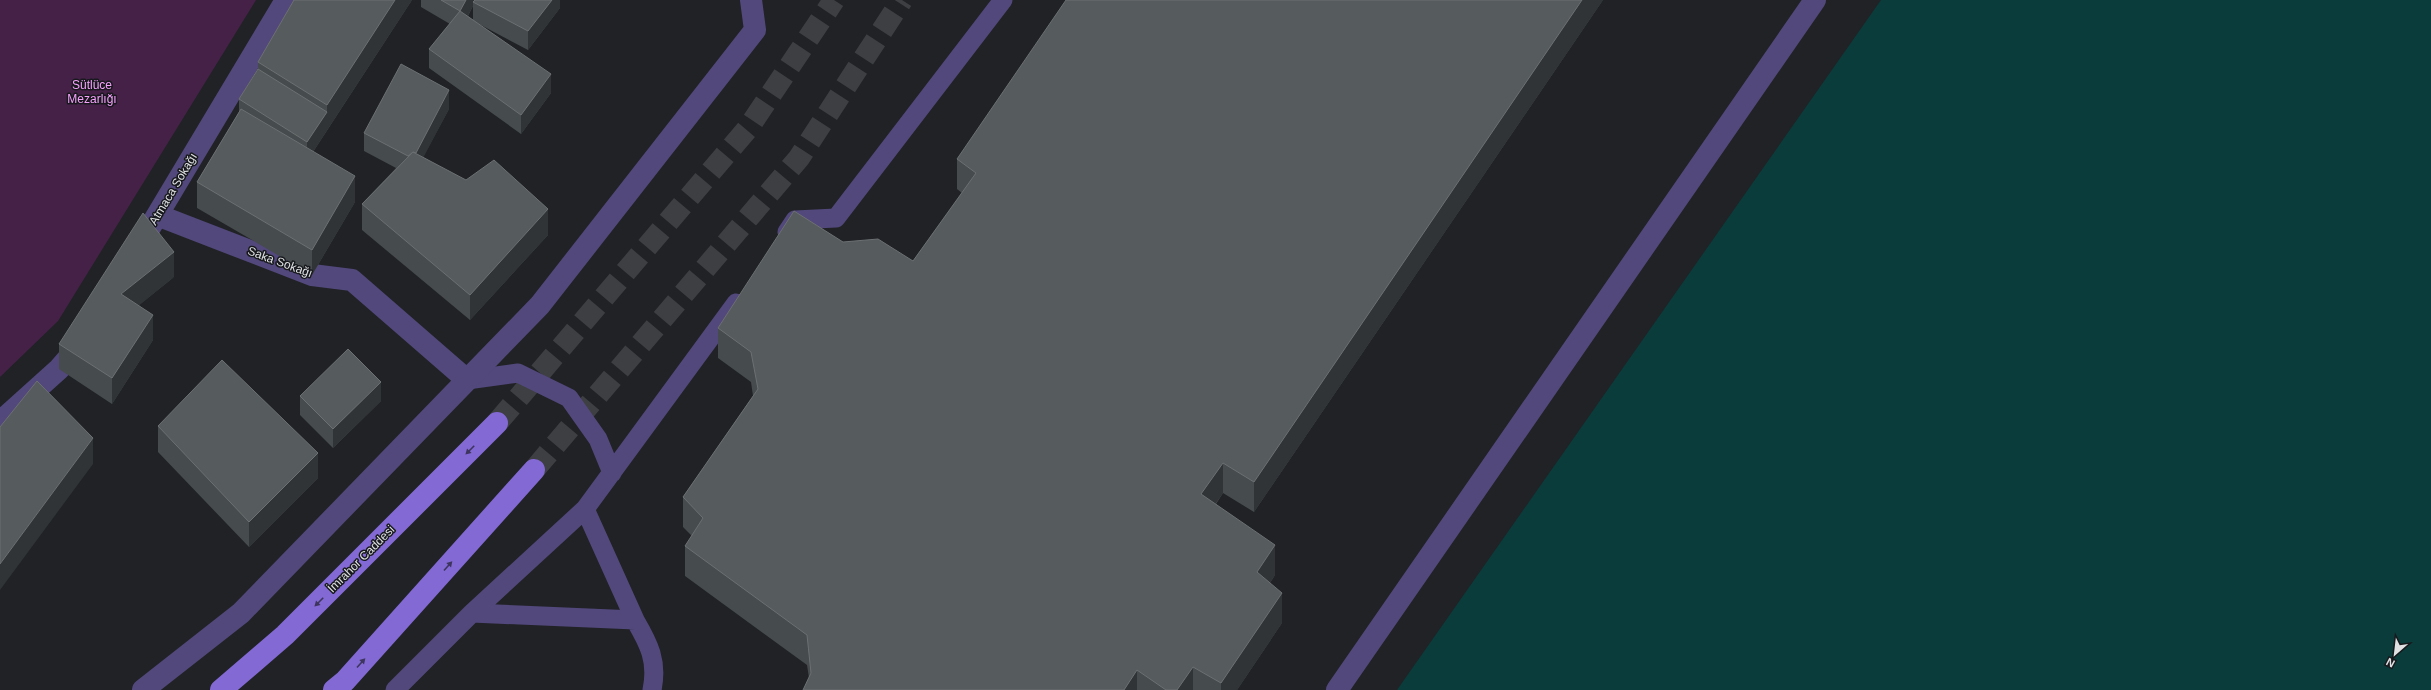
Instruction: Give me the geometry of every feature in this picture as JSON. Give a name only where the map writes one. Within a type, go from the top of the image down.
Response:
[{"type":"main road","name":"İmrahor Caddesi","points":[[221,690],[285,635],[498,423]]},
{"type":"main road","points":[[334,690],[345,681],[534,470]]},
{"type":"street","name":"Atmaca Sokağı","points":[[127,265],[286,0]]},
{"type":"street","points":[[143,690],[241,613],[540,305],[755,30],[751,0]]},
{"type":"street","points":[[1337,690],[1815,0]]},
{"type":"street","name":"Saka Sokağı","points":[[157,215],[312,275],[352,280],[467,380]]},
{"type":"street","points":[[0,422],[59,370],[75,352],[87,332]]},
{"type":"lane","points":[[777,246],[795,220],[836,218],[1003,0]]},
{"type":"lane","points":[[395,690],[472,613],[585,509],[745,290]]},
{"type":"lane","points":[[467,380],[518,373],[569,398],[598,440],[612,473]]},
{"type":"lane","points":[[585,509],[635,620],[651,648],[654,678],[652,690]]},
{"type":"lane","points":[[472,613],[635,620]]},
{"type":"green space","name":"Sütlüce Mezarlığı","points":[[0,0],[256,0],[58,321],[0,377]]},
{"type":"water","points":[[1881,0],[2431,0],[2431,690],[1397,690]]},
{"type":"building","points":[[294,0],[395,0],[327,105],[258,62]]},
{"type":"building","points":[[441,0],[466,0],[460,11]]},
{"type":"building","points":[[475,0],[552,0],[528,31],[473,2]]},
{"type":"building","points":[[1066,0],[1582,0],[1254,482],[1223,463],[1201,494],[1275,545],[1257,572],[1282,593],[1221,683],[1193,667],[1177,690],[1166,690],[1137,670],[1124,690],[803,690],[811,673],[807,635],[685,546],[703,518],[683,497],[758,389],[751,352],[718,328],[794,211],[843,242],[878,239],[913,261],[976,173],[957,159]]},
{"type":"building","points":[[460,11],[551,74],[521,115],[429,49]]},
{"type":"building","points":[[401,64],[449,90],[416,153],[413,152],[408,156],[364,133]]},
{"type":"building","points":[[258,69],[327,112],[307,142],[239,99]]},
{"type":"building","points":[[241,109],[355,176],[312,250],[197,182]]},
{"type":"building","points":[[413,152],[466,180],[494,160],[548,209],[470,295],[362,204]]},
{"type":"building","points":[[143,213],[174,252],[121,294],[153,315],[112,378],[59,344]]},
{"type":"building","points":[[348,349],[381,382],[333,429],[300,396]]},
{"type":"building","points":[[222,360],[318,453],[249,522],[158,426]]},
{"type":"building","points":[[37,381],[93,438],[0,564],[0,427]]},
{"type":"tunnel","points":[[497,423],[749,127],[834,0]]},
{"type":"tunnel","points":[[534,470],[799,158],[902,0]]}]
